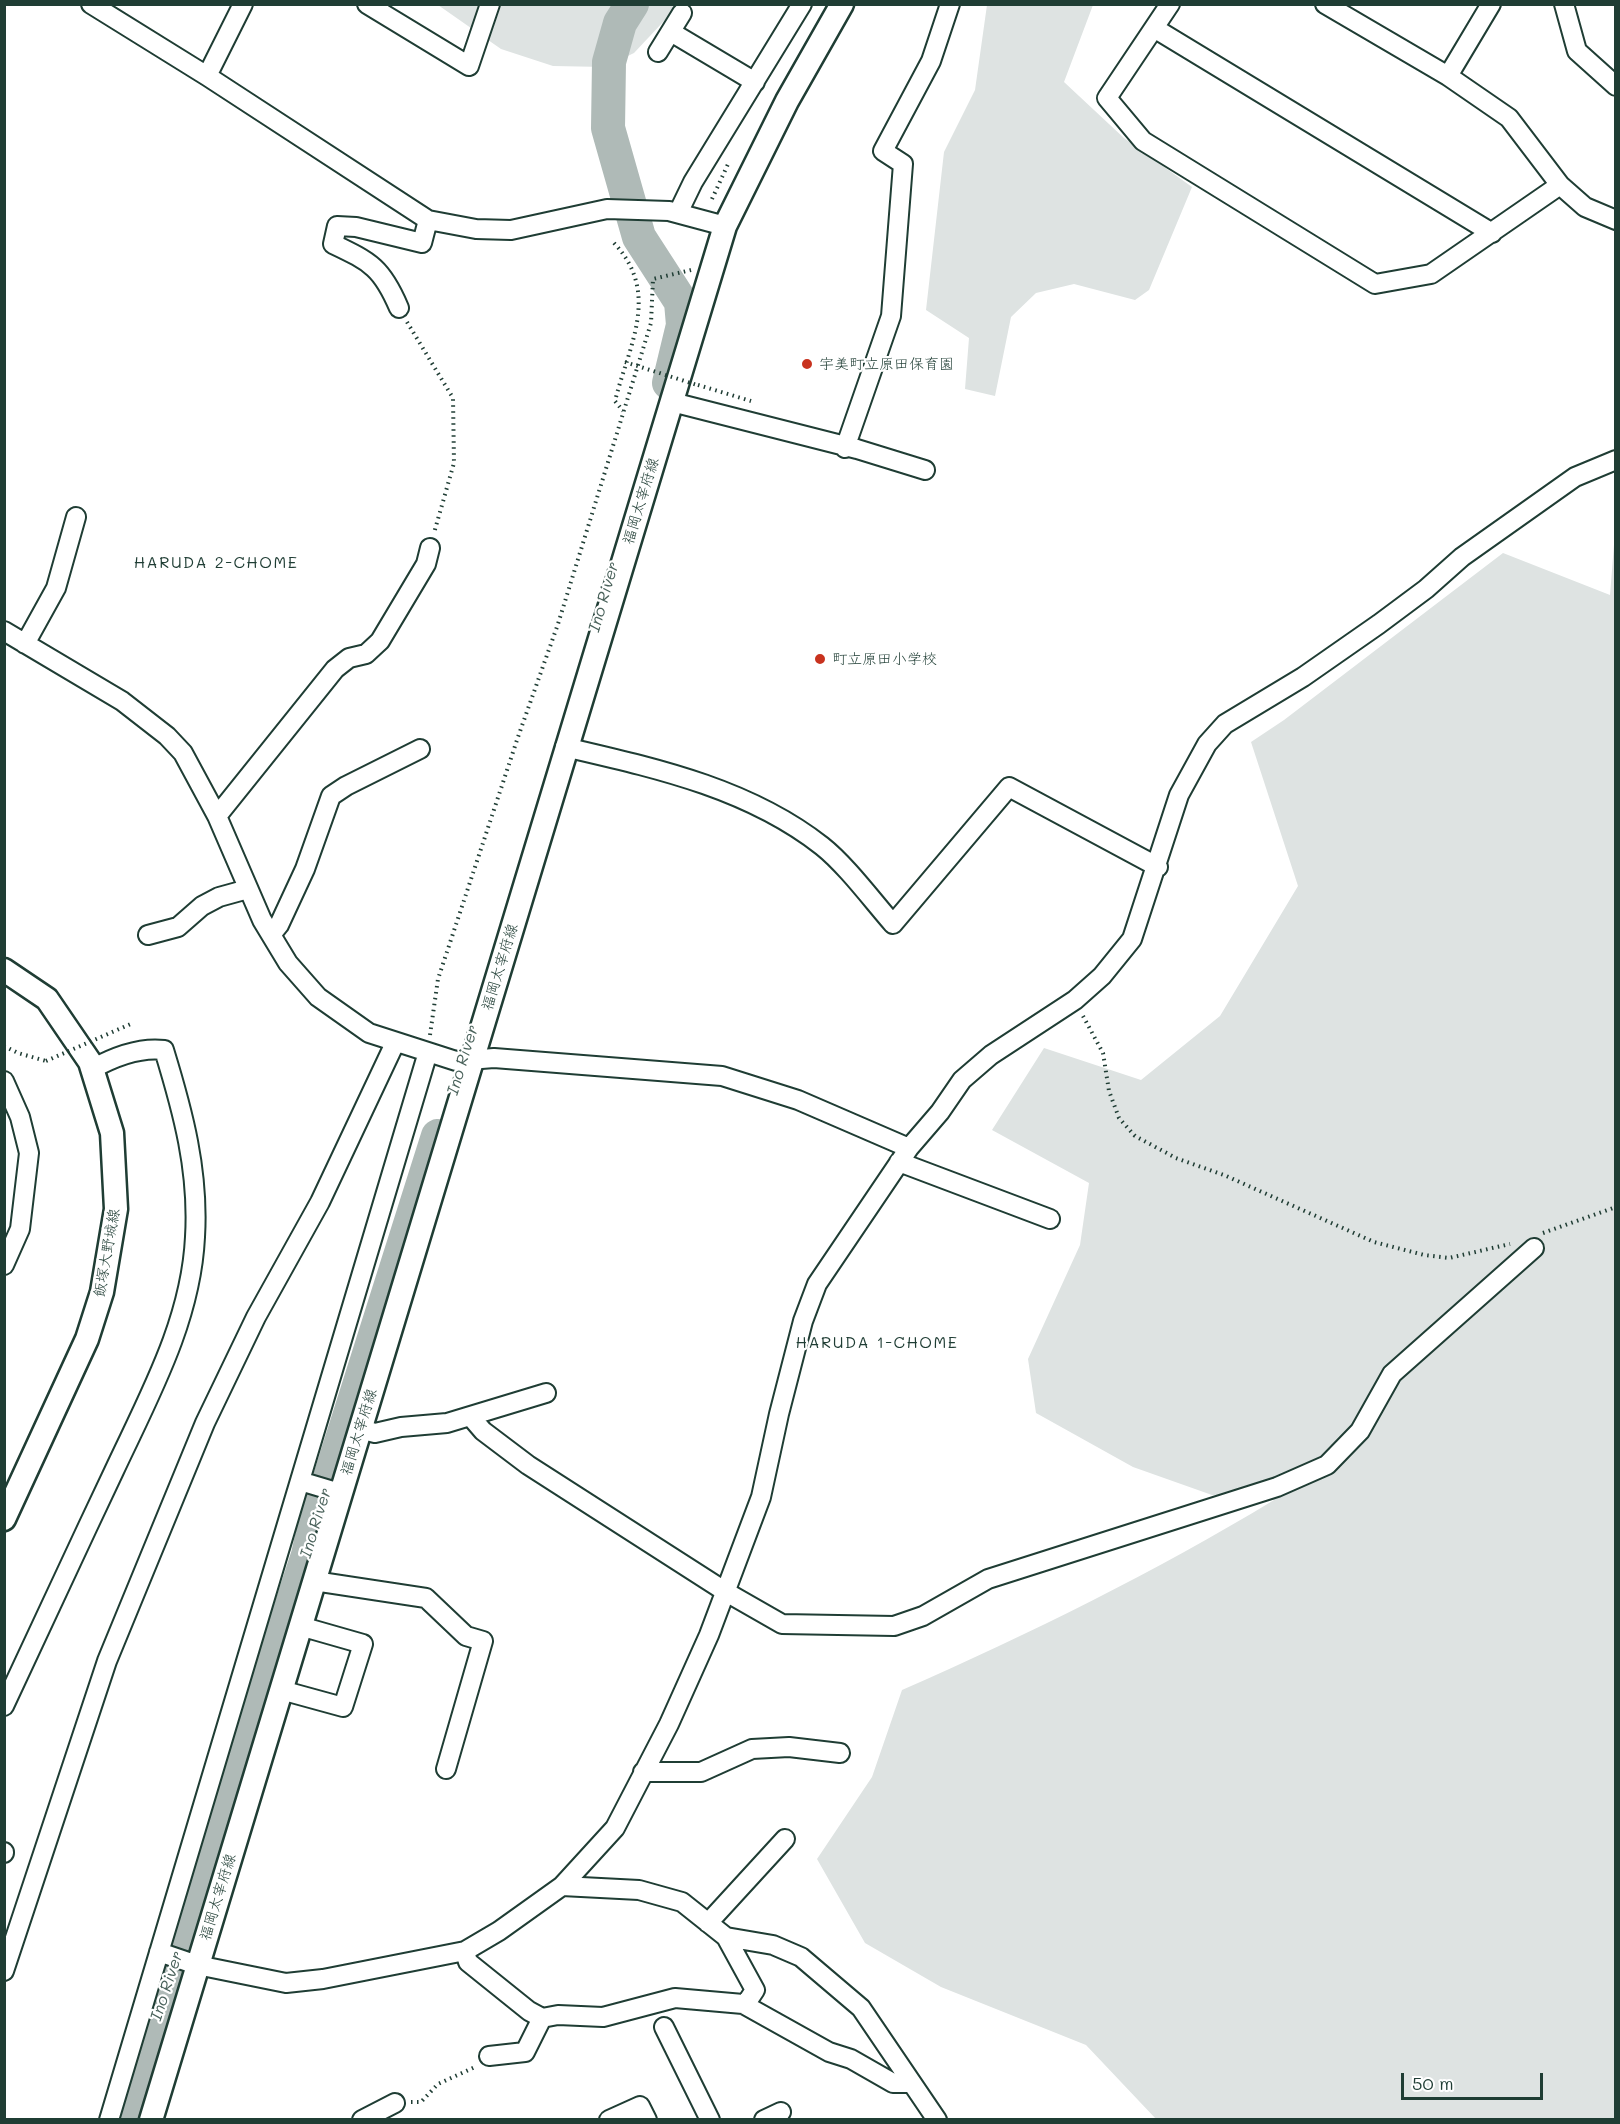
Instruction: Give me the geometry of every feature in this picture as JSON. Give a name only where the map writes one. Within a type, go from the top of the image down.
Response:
[{"type":"main road","name":"福岡太宰府線","points":[[151,2120],[192,1963],[281,1690],[314,1581],[337,1492],[360,1429],[565,747],[725,226],[782,112],[842,4]]},
{"type":"main road","name":"飯塚大野城線","points":[[4,970],[47,999],[92,1069],[112,1133],[115,1198],[102,1292],[87,1339],[4,1519]]},
{"type":"street","points":[[91,4],[207,76],[428,220],[476,229],[512,230],[607,209],[678,213],[725,226]]},
{"type":"street","points":[[207,76],[243,4]]},
{"type":"street","points":[[367,4],[470,66],[489,4]]},
{"type":"street","points":[[678,213],[693,182],[802,4]]},
{"type":"street","points":[[851,448],[891,316],[903,164],[883,151],[931,61],[950,4]]},
{"type":"street","points":[[1170,4],[1107,98],[1143,141],[1375,284],[1431,274],[1560,185]]},
{"type":"street","points":[[1325,4],[1448,76],[1509,118],[1560,185],[1585,207],[1616,220]]},
{"type":"street","points":[[1448,76],[1491,4]]},
{"type":"street","points":[[1564,4],[1577,51],[1616,86]]},
{"type":"street","points":[[658,52],[682,13]]},
{"type":"street","points":[[1154,28],[1492,233]]},
{"type":"street","points":[[671,32],[755,82]]},
{"type":"street","points":[[399,308],[389,285],[368,261],[333,244],[337,226],[356,227],[422,243],[428,220]]},
{"type":"street","points":[[672,402],[851,448],[926,470]]},
{"type":"street","points":[[159,1952],[192,1963],[286,1983],[323,1979],[465,1951],[499,1931],[562,1886],[615,1828],[669,1724],[726,1592],[761,1497],[781,1404],[803,1321],[817,1284],[904,1155],[940,1112],[962,1080],[991,1055],[1075,1000],[1102,976],[1132,939],[1158,867],[1179,795],[1207,744],[1225,724],[1303,677],[1379,624],[1426,589],[1462,557],[1575,477],[1616,460]]},
{"type":"street","points":[[25,644],[56,588],[76,517]]},
{"type":"street","points":[[217,816],[335,669],[349,658],[366,654],[380,641],[426,564],[430,548]]},
{"type":"street","points":[[4,631],[122,701],[167,736],[183,753],[217,816],[248,889],[288,963],[318,997],[369,1033],[456,1061],[494,1058],[722,1076],[798,1101],[904,1155],[1050,1219]]},
{"type":"street","points":[[565,747],[663,770],[717,788],[767,811],[823,847],[893,924],[1009,788],[1158,867]]},
{"type":"street","points":[[271,934],[279,925],[304,869],[331,796],[346,786],[420,749]]},
{"type":"street","points":[[148,935],[178,927],[202,906],[219,897],[248,889]]},
{"type":"street","points":[[4,1971],[107,1661],[205,1423],[256,1317],[320,1202],[395,1043]]},
{"type":"street","points":[[4,1706],[173,1343],[192,1262],[196,1209],[191,1148],[184,1115],[164,1050],[152,1049],[107,1061],[92,1069]]},
{"type":"street","points":[[109,2120],[428,1052]]},
{"type":"street","points":[[4,1081],[20,1117],[29,1153],[20,1229],[4,1265]]},
{"type":"street","points":[[471,1417],[483,1431],[528,1465],[726,1592],[782,1624],[894,1626],[932,1612],[988,1579],[1277,1487],[1327,1465],[1360,1431],[1392,1374],[1534,1242]]},
{"type":"street","points":[[360,1429],[375,1433],[471,1417],[546,1393]]},
{"type":"street","points":[[300,1481],[337,1492]]},
{"type":"street","points":[[314,1581],[426,1598],[466,1636],[483,1641],[446,1769]]},
{"type":"street","points":[[281,1690],[343,1707],[363,1644],[300,1626]]},
{"type":"street","points":[[643,1772],[701,1772],[752,1749],[789,1747],[840,1753]]},
{"type":"street","points":[[708,1923],[785,1839]]},
{"type":"street","points":[[562,1886],[639,1890],[682,1902],[726,1937],[755,1990],[745,2005]]},
{"type":"street","points":[[726,1937],[774,1945],[801,1957],[861,2008],[937,2120]]},
{"type":"street","points":[[465,1951],[468,1962],[529,2011],[542,2018],[558,2015],[603,2017],[675,1998],[745,2005],[829,2052],[851,2059],[893,2083],[911,2083]]},
{"type":"street","points":[[489,2056],[525,2052],[542,2018]]},
{"type":"street","points":[[664,2027],[710,2120]]},
{"type":"street","points":[[362,2120],[395,2103]]},
{"type":"street","points":[[609,2120],[640,2106],[647,2120]]},
{"type":"street","points":[[764,2120],[781,2112]]},
{"type":"path","points":[[614,243],[628,258],[635,276],[640,319],[625,362],[615,401],[623,412]]},
{"type":"path","points":[[428,1052],[438,979],[558,624],[651,323],[653,279],[694,269]]},
{"type":"path","points":[[399,308],[453,398],[454,463],[430,548]]},
{"type":"path","points":[[625,362],[752,402]]},
{"type":"path","points":[[1075,1000],[1103,1053],[1109,1090],[1119,1118],[1135,1136],[1176,1158],[1224,1175],[1374,1242],[1424,1256],[1449,1258],[1513,1243]]},
{"type":"path","points":[[4,1046],[18,1053],[46,1061],[133,1023]]},
{"type":"path","points":[[1534,1242],[1616,1207]]},
{"type":"path","points":[[395,2103],[421,2102],[438,2084],[469,2071],[489,2056]]},
{"type":"shaded area","points":[[438,5],[679,5],[634,53],[605,67],[553,66],[501,49]]},
{"type":"shaded area","points":[[987,5],[1093,5],[1064,82],[1124,138],[1192,187],[1149,290],[1135,300],[1074,284],[1036,293],[1011,317],[995,396],[965,389],[969,338],[926,310],[944,152],[975,90]]},
{"type":"shaded area","points":[[1615,532],[1615,2119],[1156,2119],[1086,2045],[941,1987],[865,1943],[817,1859],[872,1777],[902,1690],[997,1647],[1138,1577],[1274,1500],[1212,1495],[1133,1467],[1036,1413],[1028,1359],[1080,1245],[1089,1183],[992,1130],[1044,1048],[1141,1080],[1220,1016],[1298,886],[1251,742],[1284,720],[1503,553],[1610,595]]},
{"type":"waterway","name":"Ino River","points":[[632,4],[620,23],[609,62],[608,128],[639,237],[681,302],[683,325],[669,383]]},
{"type":"waterway","name":"Ino River","points":[[123,2120],[144,2063],[163,1998],[308,1555],[314,1528],[438,1136]]},
{"type":"place","name":"宇美町立原田保育園","points":[[807,364]]},
{"type":"place","name":"町立原田小学校","points":[[820,659]]},
{"type":"district","name":"HARUDA 2-CHOME","points":[[216,563]]},
{"type":"district","name":"HARUDA 1-CHOME","points":[[877,1343]]}]
